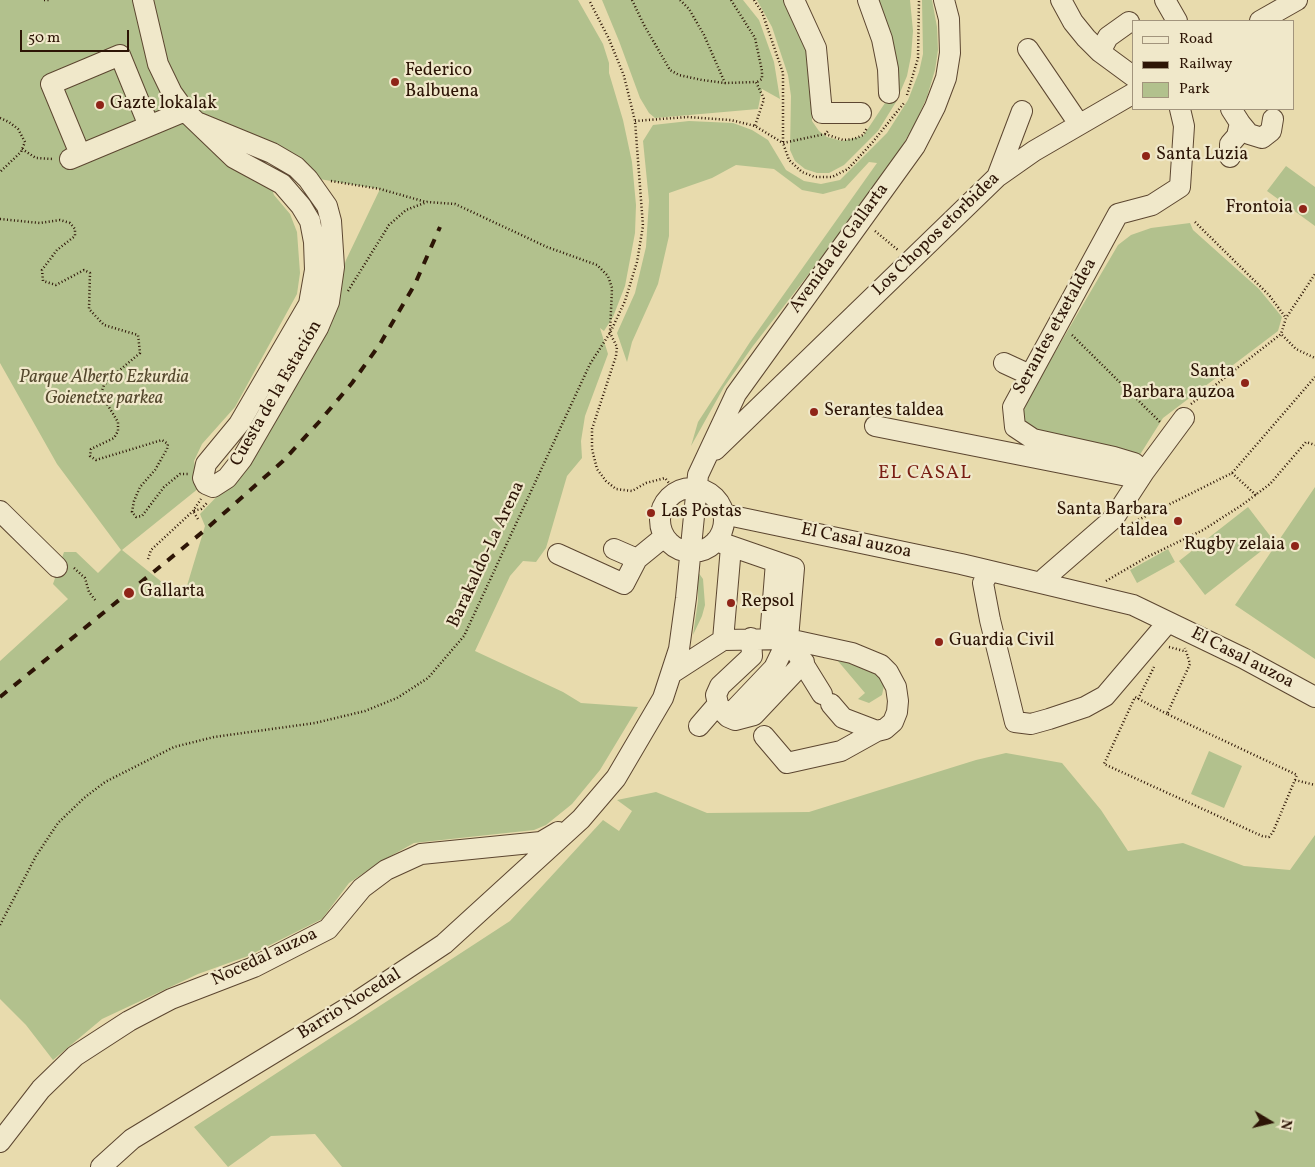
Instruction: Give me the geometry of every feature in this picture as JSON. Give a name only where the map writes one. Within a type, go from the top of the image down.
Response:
[{"type":"street","name":"Cuesta de la Estación","points":[[143,0],[158,64],[164,80],[192,117],[234,158],[282,184],[301,206],[310,221],[314,251],[313,290],[309,304],[239,424],[206,464],[203,478],[206,484],[213,487],[227,478],[242,459],[318,328],[329,302],[334,267],[331,221],[327,206],[313,185],[284,159],[192,117]]},
{"type":"street","points":[[794,0],[816,48],[822,113],[861,113]]},
{"type":"street","points":[[868,0],[882,40],[888,69],[890,93]]},
{"type":"street","name":"Avenida de Gallarta","points":[[581,818],[616,778],[663,698],[672,674],[683,623],[698,474],[736,394],[919,138],[935,107],[946,78],[950,53],[949,19],[944,0]]},
{"type":"street","points":[[1061,0],[1072,22],[1100,52],[1132,76]]},
{"type":"street","points":[[1165,0],[1176,20]]},
{"type":"street","points":[[1262,20],[1297,0]]},
{"type":"street","points":[[1100,52],[1108,38],[1129,22]]},
{"type":"street","points":[[1028,49],[1079,124]]},
{"type":"street","points":[[149,126],[120,55],[51,84],[75,156],[149,126],[192,117]]},
{"type":"street","name":"Los Chopos etorbidea","points":[[707,456],[763,405],[997,177],[1034,151],[1132,94]]},
{"type":"street","name":"Serantes etxetaldea","points":[[1141,477],[1134,463],[1033,439],[1015,426],[1012,406],[1118,214],[1152,205],[1180,187],[1184,126],[1180,110]]},
{"type":"street","points":[[997,177],[1022,111]]},
{"type":"street","points":[[1236,116],[1249,134],[1262,138],[1272,131],[1273,119]]},
{"type":"street","points":[[1230,157],[1230,144],[1237,136],[1236,116]]},
{"type":"street","points":[[1004,363],[1030,375]]},
{"type":"street","points":[[736,394],[763,405]]},
{"type":"street","points":[[1043,584],[1045,578],[1114,518],[1184,418]]},
{"type":"street","points":[[875,426],[1127,476],[1141,477]]},
{"type":"street","points":[[722,640],[723,544],[724,524],[723,514],[714,497],[696,488],[676,492],[668,499],[660,518],[664,538],[678,549],[700,552],[723,544],[794,568],[770,638],[720,686],[716,695],[720,708],[728,717],[735,720],[754,715],[804,662]]},
{"type":"street","points":[[0,511],[57,568]]},
{"type":"street","name":"El Casal auzoa","points":[[723,514],[1133,605],[1168,622],[1188,642],[1315,696]]},
{"type":"street","points":[[558,554],[624,584],[637,559],[664,538]]},
{"type":"street","points":[[614,549],[637,559]]},
{"type":"street","name":"El Casal auzoa","points":[[989,572],[983,583],[988,614],[1015,722],[1031,724],[1085,708],[1105,696],[1168,622]]},
{"type":"street","points":[[770,638],[804,662],[826,699],[843,718],[877,731]]},
{"type":"street","points":[[720,708],[729,712],[735,709],[774,668],[770,638]]},
{"type":"street","points":[[672,674],[722,640],[770,638],[852,653],[872,660],[888,672],[896,687],[897,712],[893,722],[842,751],[787,763],[764,736]]},
{"type":"street","points":[[699,726],[720,708]]},
{"type":"street","name":"Nocedal auzoa","points":[[0,1142],[42,1088],[75,1056],[129,1021],[171,999],[254,967],[328,929],[362,888],[386,870],[421,854],[541,842],[581,818]]},
{"type":"street","name":"Barrio Nocedal","points":[[101,1167],[132,1139],[349,1007],[444,944],[581,818]]},
{"type":"path","points":[[44,0],[51,0]]},
{"type":"path","name":"Barakaldo-La Arena","points":[[0,925],[36,856],[58,824],[84,798],[112,778],[174,747],[214,737],[315,723],[365,711],[397,698],[428,678],[464,636],[590,364],[610,334],[626,301],[637,262],[644,226],[635,121],[624,76],[609,39],[589,0]]},
{"type":"path","points":[[632,0],[670,70],[679,75],[725,83],[756,82],[762,79],[762,71],[755,38],[731,0]]},
{"type":"path","points":[[680,0],[689,9],[704,35],[725,83]]},
{"type":"path","points":[[755,126],[764,99],[756,82]]},
{"type":"path","points":[[635,121],[687,117],[731,120],[755,126],[783,143],[825,134]]},
{"type":"path","points":[[0,118],[9,122],[23,136],[25,142],[22,149],[0,172]]},
{"type":"path","points":[[22,149],[36,158],[75,156]]},
{"type":"path","points":[[313,185],[319,179],[371,187],[427,202],[455,204],[547,247],[597,265],[608,276],[612,288],[610,334],[617,347],[616,356],[592,429],[592,449],[598,468],[606,481],[616,489],[632,491],[646,483],[665,478],[676,492]]},
{"type":"path","points":[[345,295],[389,224],[406,210],[427,202]]},
{"type":"path","points":[[0,218],[40,223],[60,220],[70,222],[74,228],[75,236],[57,250],[42,270],[43,281],[56,285],[84,270],[90,273],[89,309],[104,325],[138,335],[140,353],[104,385],[102,394],[118,422],[118,431],[114,438],[91,449],[90,456],[96,460],[162,440],[168,444],[155,470],[140,487],[132,512],[136,517],[142,516],[164,487],[180,474],[195,474]]},
{"type":"path","points":[[1195,222],[1269,295],[1286,318]]},
{"type":"path","points":[[872,229],[903,254]]},
{"type":"path","points":[[1184,418],[1188,408],[1197,399],[1282,334],[1286,318],[1315,274]]},
{"type":"path","points":[[1075,328],[1071,336],[1172,434]]},
{"type":"path","points":[[1282,334],[1296,349],[1315,358]]},
{"type":"path","points":[[1125,526],[1232,473],[1315,378]]},
{"type":"path","points":[[1101,584],[1147,557],[1203,530],[1270,484],[1306,442],[1315,445]]},
{"type":"path","points":[[1232,473],[1256,495]]},
{"type":"path","points":[[148,559],[151,550],[193,511],[204,494]]},
{"type":"path","points":[[193,511],[201,509],[207,502]]},
{"type":"path","points":[[193,511],[198,519]]},
{"type":"path","points":[[85,578],[89,592],[96,601]]},
{"type":"path","points":[[1164,649],[1176,648],[1188,642],[1190,664],[1167,714]]},
{"type":"path","points":[[1138,699],[1297,775],[1274,832],[1269,837],[1262,836],[1104,764],[1135,698],[1138,699],[1157,660]]},
{"type":"path","points":[[1295,780],[1315,785]]},
{"type":"green space","name":"Parque Alberto Ezkurdia Goienetxe parkea","points":[[0,0],[578,0],[603,44],[609,63],[609,73],[623,120],[632,162],[636,205],[635,233],[625,286],[613,317],[604,331],[600,328],[608,354],[585,416],[581,441],[582,458],[567,476],[546,548],[536,562],[523,561],[510,576],[475,651],[563,692],[581,703],[638,707],[600,770],[572,804],[546,825],[534,830],[414,843],[380,862],[349,883],[322,919],[248,956],[198,974],[102,1019],[53,1060],[26,1025],[0,999],[0,661],[68,599],[53,584],[64,552],[76,552],[98,573],[121,550],[57,464],[0,363]],"holes":[[[249,149],[319,179],[380,189],[346,260],[319,343],[224,489],[200,514],[205,526],[183,599],[122,550],[199,488],[194,461],[202,444],[235,407],[297,294],[300,273],[297,232],[290,214],[274,195],[265,168],[244,159]]]},
{"type":"green space","points":[[602,0],[743,0],[759,20],[774,62],[780,99],[762,89],[758,109],[655,118],[649,113],[640,98]]},
{"type":"green space","points":[[757,0],[785,0],[810,53],[812,121],[819,131],[827,137],[842,141],[863,136],[891,94],[877,0],[910,0],[913,31],[911,56],[907,76],[896,102],[878,131],[844,165],[829,173],[817,173],[805,169],[795,161],[790,150],[791,96],[788,75],[772,27]]},
{"type":"green space","points":[[922,0],[932,0],[937,27],[938,50],[935,70],[927,97],[914,126],[894,159],[724,387],[691,446],[698,422],[750,342],[877,163],[869,162],[845,188],[823,194],[802,190],[774,169],[736,165],[712,178],[669,193],[669,236],[658,284],[632,342],[627,362],[617,333],[635,293],[646,247],[649,201],[643,141],[653,125],[689,121],[733,123],[752,130],[768,140],[786,170],[804,181],[821,184],[840,180],[887,133],[908,100],[919,72],[923,54]]},
{"type":"green space","name":"Frontoia","points":[[1286,166],[1315,187],[1315,226],[1267,191]]},
{"type":"green space","points":[[1190,223],[1193,230],[1259,289],[1282,317],[1278,331],[1163,418],[1136,461],[1040,437],[1025,423],[1022,414],[1024,405],[1118,245],[1131,235],[1151,228]]},
{"type":"green space","name":"Rugby zelaia","points":[[1315,487],[1315,659],[1235,605]]},
{"type":"green space","points":[[1248,507],[1274,541],[1205,595],[1179,561]]},
{"type":"green space","points":[[1168,549],[1175,562],[1137,583],[1130,570]]},
{"type":"green space","points":[[698,572],[703,579],[705,605],[693,635],[698,601]]},
{"type":"green space","points":[[832,654],[852,665],[866,664],[885,681],[882,695],[869,703],[858,699],[865,693]]},
{"type":"green space","points":[[1209,751],[1242,766],[1224,808],[1191,794]]},
{"type":"green space","points":[[1006,753],[1062,763],[1101,810],[1128,851],[1183,843],[1244,866],[1290,870],[1315,835],[1315,1167],[342,1167],[315,1134],[271,1136],[228,1167],[194,1127],[510,921],[603,820],[619,831],[632,811],[617,800],[656,792],[707,813],[809,812],[976,760]]},
{"type":"railway","points":[[0,697],[205,530],[283,461],[352,383],[380,344],[415,284],[440,227]]},
{"type":"place","name":"Federico Balbuena","points":[[395,82]]},
{"type":"place","name":"Gazte lokalak","points":[[100,105]]},
{"type":"place","name":"Santa Luzia","points":[[1146,156]]},
{"type":"place","name":"Frontoia","points":[[1303,209]]},
{"type":"place","name":"Santa Barbara auzoa","points":[[1245,383]]},
{"type":"place","name":"Serantes taldea","points":[[814,412]]},
{"type":"place","name":"Las Postas","points":[[651,513]]},
{"type":"place","name":"Santa Barbara taldea","points":[[1178,521]]},
{"type":"place","name":"Rugby zelaia","points":[[1295,546]]},
{"type":"place","name":"Gallarta","points":[[129,593]]},
{"type":"place","name":"Repsol","points":[[731,603]]},
{"type":"place","name":"Guardia Civil","points":[[939,642]]},
{"type":"district","name":"EL CASAL","points":[[925,475]]}]
